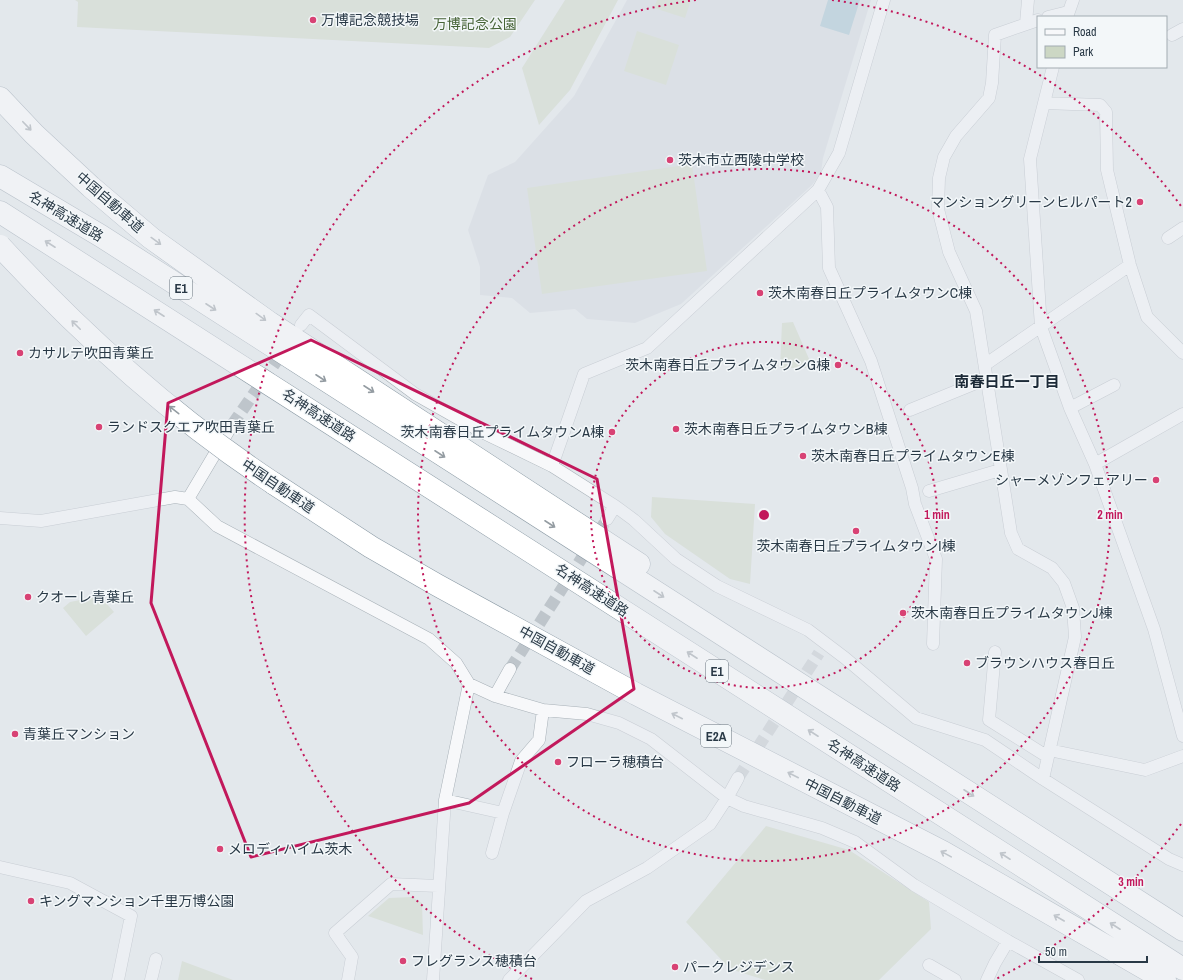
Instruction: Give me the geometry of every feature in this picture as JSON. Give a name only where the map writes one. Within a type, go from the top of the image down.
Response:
[{"type":"highway","name":"中国自動車道","points":[[0,98],[34,134],[91,187],[151,238],[270,323],[738,628],[945,777]]},
{"type":"highway","name":"名神高速道路","points":[[0,176],[101,236],[1183,930]]},
{"type":"highway","name":"名神高速道路","points":[[0,212],[1183,970]]},
{"type":"highway","name":"中国自動車道","points":[[0,246],[89,337],[130,374],[209,437],[273,483],[371,547],[437,585],[636,694],[943,852],[1165,980]]},
{"type":"street","points":[[552,466],[584,374],[646,348],[818,190],[839,153],[884,0]]},
{"type":"street","points":[[1028,0],[1032,21],[995,35],[992,83],[989,98],[956,136],[944,157],[939,178],[938,209],[949,252],[976,311],[986,364],[986,379],[1011,533],[1018,549],[1052,568],[1064,583],[1073,608],[1075,637],[1043,779]]},
{"type":"street","points":[[1054,16],[1067,14],[1073,0]]},
{"type":"street","points":[[1172,35],[1183,29]]},
{"type":"street","points":[[1053,68],[1030,159],[1041,327],[1070,408],[1095,464],[1154,629],[1183,736]]},
{"type":"street","points":[[1044,103],[1100,105],[1106,112],[1106,170],[1130,265],[1147,317],[1183,353]]},
{"type":"street","points":[[818,190],[827,207],[830,268],[871,361],[912,488],[915,504],[936,559],[933,644]]},
{"type":"street","points":[[1168,238],[1183,228]]},
{"type":"street","points":[[986,364],[1130,265]]},
{"type":"street","points":[[301,325],[309,315],[415,394],[484,433],[552,466],[615,506],[634,520],[676,559],[717,586],[808,630],[822,648],[845,658],[916,718],[985,740],[1043,779],[1169,859],[1183,865]]},
{"type":"street","points":[[910,410],[986,379]]},
{"type":"street","points":[[1070,408],[1114,385]]},
{"type":"street","points":[[1095,464],[1183,414]]},
{"type":"street","points":[[188,499],[232,425]]},
{"type":"street","points":[[928,491],[1000,470]]},
{"type":"street","points":[[0,518],[41,521],[175,497],[188,499],[217,526],[429,639],[456,663],[469,684],[495,696],[543,710],[586,714],[619,723],[652,740],[727,798],[744,806],[822,828],[855,842],[914,885],[1008,941],[1078,980]]},
{"type":"street","points":[[607,519],[615,506]]},
{"type":"street","points":[[995,652],[989,720],[1049,754],[1145,770],[1183,756]]},
{"type":"street","points":[[495,696],[510,669]]},
{"type":"street","points":[[433,980],[438,886],[445,800],[469,684]]},
{"type":"street","points":[[492,853],[503,812],[521,761],[539,740],[543,710]]},
{"type":"street","points":[[509,980],[586,901],[647,868],[710,824],[738,778]]},
{"type":"street","points":[[445,800],[503,812]]},
{"type":"street","points":[[0,867],[70,882],[130,916],[118,980]]},
{"type":"street","points":[[348,980],[352,957],[336,933],[391,884],[438,886]]},
{"type":"street","points":[[987,980],[995,962],[1008,941]]},
{"type":"street","points":[[152,980],[156,959]]},
{"type":"street","points":[[929,965],[955,980]]},
{"type":"highlighted area","points":[[311,340],[597,479],[634,689],[469,803],[251,857],[151,603],[168,403]]},
{"type":"shaded area","name":"茨木市立西陵中学校","points":[[627,0],[871,0],[823,158],[821,173],[812,185],[681,304],[635,323],[587,319],[575,309],[530,313],[512,298],[480,295],[480,267],[468,230],[488,175],[515,162],[574,96]]},
{"type":"green space","name":"万博記念公園","points":[[75,0],[535,0],[510,37],[489,48],[77,27],[78,2]]},
{"type":"green space","points":[[565,0],[618,0],[570,90],[539,125],[522,68]]},
{"type":"green space","points":[[657,0],[691,0],[685,18],[654,8]]},
{"type":"green space","points":[[637,31],[679,45],[666,85],[624,71]]},
{"type":"green space","points":[[692,164],[707,271],[542,294],[527,188]]},
{"type":"green space","points":[[793,322],[813,368],[780,368],[782,323]]},
{"type":"green space","points":[[652,497],[755,504],[750,584],[730,579],[665,534],[651,517]]},
{"type":"green space","points":[[100,596],[114,612],[86,636],[63,608],[70,602]]},
{"type":"green space","points":[[766,826],[849,850],[929,902],[931,929],[879,980],[765,980],[730,969],[686,922]]},
{"type":"green space","points":[[412,897],[422,903],[423,935],[368,916],[389,898]]},
{"type":"green space","points":[[182,961],[233,980],[178,980]]},
{"type":"water","points":[[828,0],[860,0],[849,35],[820,26]]},
{"type":"tunnel","points":[[232,425],[285,349]]},
{"type":"tunnel","points":[[510,669],[607,519]]},
{"type":"tunnel","points":[[738,778],[819,653]]},
{"type":"place","name":"万博記念競技場","points":[[313,20]]},
{"type":"place","name":"茨木市立西陵中学校","points":[[670,160]]},
{"type":"place","name":"マンショングリーンヒルパート2","points":[[1140,202]]},
{"type":"place","name":"茨木南春日丘プライムタウンC棟","points":[[760,293]]},
{"type":"place","name":"カサルテ吹田青葉丘","points":[[20,353]]},
{"type":"place","name":"茨木南春日丘プライムタウンG棟","points":[[838,365]]},
{"type":"place","name":"ランドスクエア吹田青葉丘","points":[[99,427]]},
{"type":"place","name":"茨木南春日丘プライムタウンB棟","points":[[676,429]]},
{"type":"place","name":"茨木南春日丘プライムタウンA棟","points":[[612,432]]},
{"type":"place","name":"茨木南春日丘プライムタウンE棟","points":[[803,456]]},
{"type":"place","name":"シャーメゾンフェアリー","points":[[1156,480]]},
{"type":"place","name":"茨木南春日丘プライムタウンI棟","points":[[856,531]]},
{"type":"place","name":"クオーレ青葉丘","points":[[28,597]]},
{"type":"place","name":"茨木南春日丘プライムタウンJ棟","points":[[903,613]]},
{"type":"place","name":"ブラウンハウス春日丘","points":[[967,663]]},
{"type":"place","name":"青葉丘マンション","points":[[15,734]]},
{"type":"place","name":"フローラ穂積台","points":[[558,762]]},
{"type":"place","name":"メロディハイム茨木","points":[[220,849]]},
{"type":"place","name":"キングマンション千里万博公園","points":[[31,901]]},
{"type":"place","name":"フレグランス穂積台","points":[[403,961]]},
{"type":"place","name":"パークレジデンス","points":[[675,967]]},
{"type":"district","name":"南春日丘一丁目","points":[[1007,382]]}]
